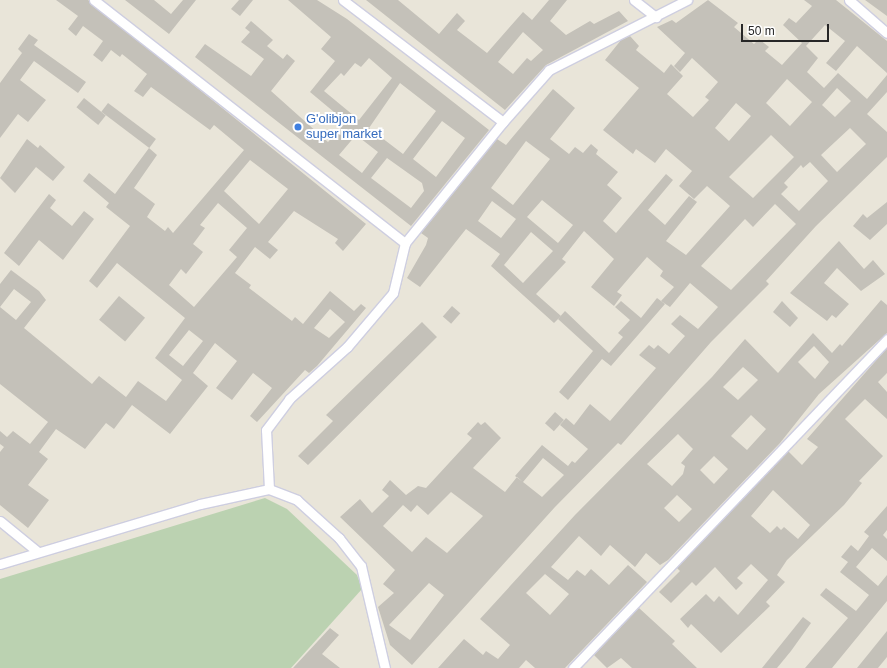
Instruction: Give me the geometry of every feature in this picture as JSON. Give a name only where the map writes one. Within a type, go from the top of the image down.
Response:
[{"type":"street","points":[[94,0],[406,243]]},
{"type":"street","points":[[343,0],[503,122]]},
{"type":"street","points":[[634,0],[656,17]]},
{"type":"street","points":[[270,489],[266,430],[289,399],[347,347],[393,293],[406,243],[503,122],[549,70],[687,0]]},
{"type":"street","points":[[849,0],[887,33]]},
{"type":"street","points":[[573,668],[887,338]]},
{"type":"street","points":[[0,564],[200,504],[270,489],[297,500],[339,538],[361,566],[385,668]]},
{"type":"street","points":[[0,520],[38,552]]},
{"type":"green space","points":[[265,498],[287,509],[357,575],[362,589],[291,668],[0,668],[0,579]]},
{"type":"building","points":[[56,0],[88,0],[366,224],[343,251],[335,243],[338,239],[294,211],[268,242],[278,250],[270,259],[255,247],[235,273],[251,285],[249,288],[292,321],[295,317],[303,324],[330,291],[354,311],[361,304],[366,308],[317,366],[309,373],[305,370],[257,422],[250,416],[272,388],[253,373],[232,400],[216,388],[237,361],[215,343],[193,373],[208,386],[170,434],[132,405],[114,429],[106,423],[85,449],[56,429],[39,452],[48,459],[28,485],[49,500],[28,528],[0,505],[0,452],[4,447],[0,444],[0,431],[7,437],[13,431],[30,444],[48,422],[0,384],[0,307],[0,284],[11,270],[39,291],[46,300],[24,328],[92,384],[99,376],[126,397],[138,381],[166,401],[182,380],[155,358],[185,318],[117,263],[97,288],[89,281],[130,226],[106,207],[109,203],[83,181],[89,173],[115,194],[149,148],[157,155],[134,188],[155,204],[147,217],[165,231],[168,227],[173,233],[244,150],[214,125],[210,130],[151,87],[143,97],[134,91],[147,74],[122,54],[120,57],[111,50],[102,62],[93,55],[103,41],[83,26],[76,36],[68,29],[78,16]],"holes":[[[250,160],[288,189],[259,224],[224,191]],[[218,203],[247,228],[229,250],[237,257],[194,307],[169,285],[181,269],[186,274],[203,252],[193,244],[205,228],[200,225]],[[14,289],[31,302],[16,320],[0,307]],[[330,309],[345,322],[329,338],[314,328]],[[189,330],[203,341],[183,366],[169,355]]]},
{"type":"building","points":[[125,0],[154,0],[171,14],[183,0],[196,0],[169,34]]},
{"type":"building","points":[[239,0],[253,0],[240,16],[231,9]]},
{"type":"building","points":[[288,0],[317,0],[347,19],[489,130],[411,226],[195,57],[205,44],[251,76],[264,59],[241,42],[250,32],[245,28],[251,21],[273,40],[267,46],[283,59],[287,54],[295,61],[271,91],[328,142],[346,122],[310,92],[335,61],[321,49],[331,37]],"holes":[[[369,58],[392,78],[359,120],[324,91],[341,73],[344,76],[355,63],[361,67]],[[400,83],[436,111],[403,154],[369,128]],[[442,121],[465,138],[436,177],[413,159]],[[356,135],[378,152],[362,173],[339,155]],[[387,158],[422,183],[424,191],[411,208],[371,178]]]},
{"type":"building","points":[[366,0],[398,0],[439,34],[457,13],[465,21],[457,30],[487,53],[523,12],[532,20],[549,0],[567,0],[550,21],[566,35],[590,21],[594,24],[619,11],[628,21],[546,65],[505,110]],"holes":[[[523,32],[543,50],[531,61],[527,58],[513,74],[498,62]]]},
{"type":"building","points":[[708,0],[738,23],[734,27],[754,44],[759,39],[769,47],[765,51],[782,65],[802,43],[783,25],[789,18],[796,23],[812,6],[804,0],[836,0],[887,41],[887,73],[857,46],[836,71],[826,63],[845,41],[825,25],[806,46],[818,58],[807,72],[824,88],[838,73],[867,99],[887,75],[887,92],[867,114],[887,132],[887,157],[816,226],[766,281],[769,284],[711,342],[621,445],[618,443],[555,507],[412,665],[390,645],[378,607],[394,593],[383,584],[395,570],[340,517],[360,499],[372,513],[389,496],[382,490],[390,480],[406,495],[418,486],[426,488],[472,438],[467,434],[478,422],[481,425],[485,422],[501,438],[473,468],[505,492],[517,477],[515,476],[542,445],[568,466],[572,461],[575,463],[588,449],[560,425],[566,418],[574,425],[590,404],[610,421],[656,368],[639,355],[649,345],[654,349],[658,345],[669,354],[685,336],[671,324],[680,315],[698,329],[718,307],[690,283],[670,307],[661,301],[674,287],[660,276],[663,271],[647,257],[617,292],[622,295],[614,306],[591,287],[614,259],[584,231],[562,259],[566,262],[536,294],[561,316],[554,323],[491,266],[500,254],[466,229],[420,287],[407,278],[426,245],[428,238],[421,233],[497,139],[506,145],[553,89],[575,108],[550,139],[569,154],[575,147],[583,153],[591,144],[598,150],[596,154],[618,172],[607,185],[622,198],[603,221],[616,233],[666,174],[673,180],[648,210],[665,225],[689,196],[697,202],[666,241],[686,255],[730,206],[707,186],[694,199],[679,186],[692,171],[666,149],[655,163],[636,149],[633,154],[603,130],[639,88],[605,60],[621,40],[630,36],[639,46],[636,50],[664,73],[671,64],[683,76],[667,94],[693,117],[709,100],[705,97],[718,82],[692,58],[680,72],[674,66],[685,53],[657,27],[672,20],[676,23]],"holes":[[[787,79],[812,102],[790,126],[766,103]],[[837,88],[851,101],[835,117],[822,105]],[[736,103],[751,116],[729,141],[715,128]],[[850,128],[866,144],[837,172],[821,155]],[[771,135],[794,157],[753,198],[729,177]],[[526,141],[550,159],[513,205],[491,188]],[[810,162],[828,181],[799,211],[781,194],[788,187],[784,183],[801,165],[803,168]],[[542,200],[573,225],[558,243],[527,217]],[[492,201],[516,219],[501,238],[478,221]],[[775,204],[796,224],[731,290],[701,266],[745,219],[753,227]],[[531,232],[553,251],[523,283],[504,265]],[[543,458],[564,475],[542,497],[523,482]],[[451,492],[483,516],[447,553],[426,537],[412,552],[383,526],[403,505],[411,512],[417,505],[428,515]],[[429,583],[444,595],[410,640],[389,625]]]},
{"type":"building","points":[[865,0],[887,0],[887,16]]},
{"type":"building","points":[[29,34],[38,40],[34,45],[86,82],[78,93],[34,61],[20,80],[46,100],[28,122],[18,114],[0,138],[0,83],[22,53],[18,49]]},
{"type":"building","points":[[84,98],[106,116],[98,125],[76,107]]},
{"type":"building","points":[[108,103],[156,139],[149,148],[101,112]]},
{"type":"building","points":[[27,139],[38,148],[40,145],[65,167],[53,181],[36,167],[15,193],[0,178]]},
{"type":"building","points":[[49,194],[56,200],[50,208],[72,226],[84,211],[94,219],[63,260],[39,240],[19,266],[4,253]]},
{"type":"building","points":[[887,202],[887,224],[870,240],[853,226],[863,214],[867,218]]},
{"type":"building","points":[[839,241],[864,269],[873,260],[885,274],[861,291],[837,268],[824,283],[849,304],[836,318],[832,315],[827,321],[790,293]]},
{"type":"building","points":[[119,296],[145,318],[125,342],[99,320]]},
{"type":"building","points":[[657,298],[665,304],[611,366],[602,359],[568,400],[559,392],[593,351],[558,319],[565,311],[609,353],[623,337],[618,333],[630,320],[615,307],[621,301],[641,318]]},
{"type":"building","points":[[881,300],[887,305],[887,333],[819,394],[780,443],[668,560],[660,565],[646,553],[635,567],[610,545],[601,556],[579,536],[551,567],[568,580],[577,570],[585,576],[591,569],[609,585],[628,565],[647,582],[565,668],[535,668],[526,660],[519,668],[438,668],[464,639],[483,655],[486,651],[498,659],[510,645],[480,619],[575,515],[712,377],[745,339],[778,373],[813,333],[832,353],[840,344],[842,346]],"holes":[[[814,346],[829,362],[815,379],[798,362]],[[743,367],[758,380],[738,400],[723,387]],[[751,415],[766,429],[747,450],[731,436]],[[678,434],[693,449],[681,463],[685,466],[683,474],[672,486],[647,464]],[[714,456],[728,469],[714,484],[700,470]],[[677,495],[692,509],[679,522],[664,508]],[[545,574],[569,594],[550,615],[526,593]]]},
{"type":"building","points":[[782,301],[798,318],[790,327],[773,312]]},
{"type":"building","points":[[452,306],[460,313],[451,324],[443,317]]},
{"type":"building","points":[[422,322],[437,337],[308,465],[298,456],[333,421],[326,415]]},
{"type":"building","points":[[887,348],[887,373],[878,382],[887,392],[887,419],[865,399],[845,419],[883,456],[859,481],[862,483],[844,505],[787,560],[777,575],[785,582],[766,602],[770,606],[721,653],[691,624],[688,628],[680,619],[706,594],[714,602],[719,596],[738,615],[768,580],[751,564],[737,578],[743,583],[736,590],[715,567],[696,586],[692,582],[671,603],[659,592],[680,571],[677,568],[788,451],[802,465],[818,447],[807,439]],"holes":[[[773,490],[810,525],[798,539],[784,527],[781,530],[777,526],[770,533],[751,516]]]},
{"type":"building","points":[[555,412],[564,420],[554,431],[545,423]]},
{"type":"building","points":[[887,506],[887,530],[883,535],[887,539],[887,561],[872,548],[856,567],[878,586],[887,575],[887,601],[832,668],[805,668],[848,618],[820,595],[826,588],[856,611],[869,595],[840,572],[848,562],[841,557],[851,545],[858,551],[869,536],[864,532]]},
{"type":"building","points":[[639,608],[675,641],[672,644],[697,668],[632,668],[621,658],[607,668],[594,655]]},
{"type":"building","points":[[803,617],[811,623],[791,651],[777,668],[762,668]]},
{"type":"building","points":[[330,628],[339,635],[322,654],[340,668],[293,668]]},
{"type":"building","points":[[887,631],[887,657],[878,668],[857,668]]},
{"type":"place","name":"G'olibjon super market","points":[[298,127]]}]
